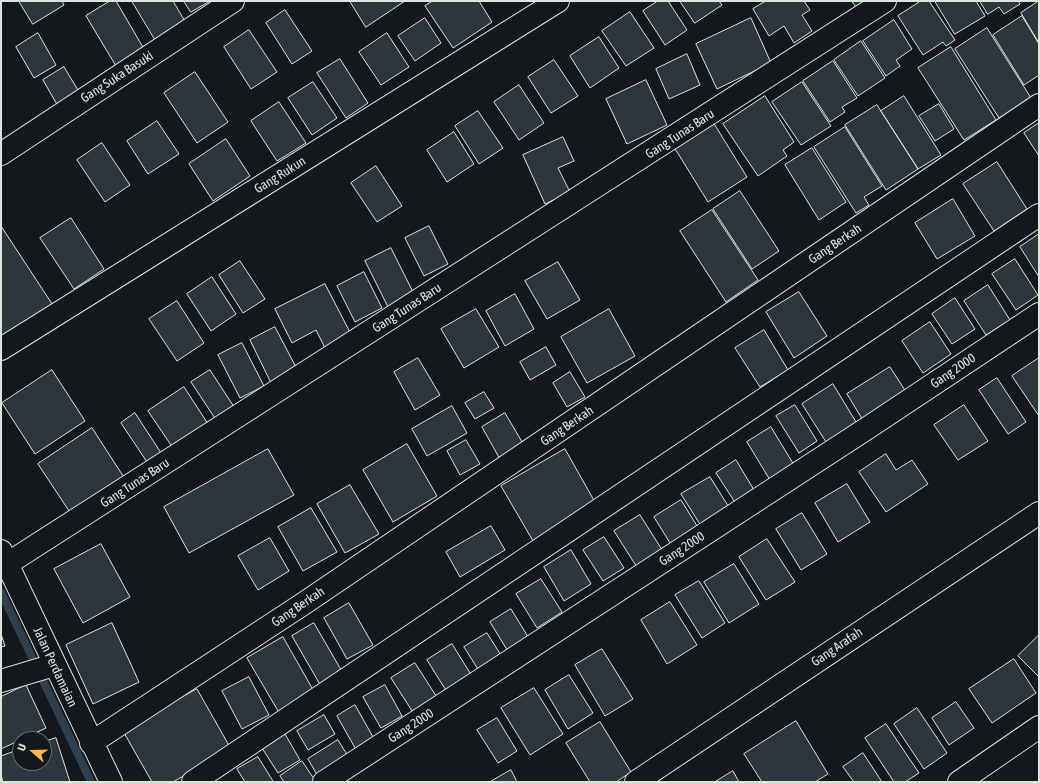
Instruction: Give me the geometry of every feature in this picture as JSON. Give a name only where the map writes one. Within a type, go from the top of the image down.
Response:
[{"type":"street","name":"Gang Suka Basuki","points":[[1,154],[234,1]]},
{"type":"street","name":"Gang Rukun","points":[[1,349],[558,1]]},
{"type":"street","name":"Gang Tunas Baru","points":[[4,557],[808,52],[885,1]]},
{"type":"street","name":"Gang Berkah","points":[[92,743],[304,604],[1039,105]]},
{"type":"street","points":[[193,782],[1039,214]]},
{"type":"street","name":"Gang 2000","points":[[324,782],[869,427],[1039,314]]},
{"type":"street","name":"Gang Arafah","points":[[636,782],[1039,512]]},
{"type":"street","name":"Jalan Perdamaian","points":[[4,557],[54,665],[111,782]]},
{"type":"street","points":[[1,681],[54,665]]},
{"type":"street","points":[[959,782],[1039,727]]},
{"type":"building","points":[[19,1],[62,1],[64,5],[33,24]]},
{"type":"building","points":[[110,1],[116,1],[144,49],[116,66],[86,16]]},
{"type":"building","points":[[132,1],[173,1],[186,23],[156,41]]},
{"type":"building","points":[[184,1],[210,1],[191,12]]},
{"type":"building","points":[[350,1],[405,1],[366,27]]},
{"type":"building","points":[[433,1],[479,1],[492,22],[453,48],[425,6]]},
{"type":"building","points":[[658,1],[668,1],[687,30],[665,45],[643,11]]},
{"type":"building","points":[[680,1],[719,1],[722,5],[695,23]]},
{"type":"building","points":[[766,1],[804,1],[810,10],[802,15],[812,31],[794,43],[784,26],[769,36],[753,9]]},
{"type":"building","points":[[852,1],[877,1],[860,12]]},
{"type":"building","points":[[921,1],[929,1],[955,40],[946,46],[943,42],[923,55],[898,16]]},
{"type":"building","points":[[935,1],[976,1],[985,16],[955,34]]},
{"type":"building","points":[[980,1],[1018,1],[1020,4],[1004,14],[999,7],[988,14]]},
{"type":"building","points":[[1039,1],[1039,43],[1021,13]]},
{"type":"building","points":[[285,10],[312,51],[292,64],[266,23]]},
{"type":"building","points":[[630,12],[654,48],[626,66],[602,31]]},
{"type":"building","points":[[1022,16],[1039,44],[1039,75],[1024,85],[993,35]]},
{"type":"building","points":[[425,18],[441,43],[415,61],[398,36]]},
{"type":"building","points":[[751,18],[771,63],[717,89],[696,44]]},
{"type":"building","points":[[894,20],[912,49],[896,60],[900,66],[886,76],[863,41]]},
{"type":"building","points":[[987,28],[1031,98],[999,118],[955,49]]},
{"type":"building","points":[[249,30],[277,72],[251,89],[224,47]]},
{"type":"building","points":[[38,33],[56,65],[34,78],[16,47]]},
{"type":"building","points":[[387,33],[409,67],[381,85],[359,52]]},
{"type":"building","points":[[599,37],[619,68],[590,88],[570,56]]},
{"type":"building","points":[[861,41],[885,78],[858,96],[834,60]]},
{"type":"building","points":[[951,47],[996,120],[964,140],[918,68]]},
{"type":"building","points":[[687,54],[700,85],[669,99],[656,69]]},
{"type":"building","points":[[340,59],[368,103],[346,118],[317,73]]},
{"type":"building","points":[[554,60],[578,96],[551,113],[528,77]]},
{"type":"building","points":[[833,61],[857,98],[842,107],[845,112],[830,122],[803,81]]},
{"type":"building","points":[[64,67],[81,95],[59,108],[43,80]]},
{"type":"building","points":[[195,72],[228,122],[197,143],[164,93]]},
{"type":"building","points":[[646,80],[667,125],[627,144],[606,99]]},
{"type":"building","points":[[313,82],[337,118],[312,135],[288,98]]},
{"type":"building","points":[[802,82],[831,126],[801,145],[772,102]]},
{"type":"building","points":[[519,85],[544,123],[519,140],[494,102]]},
{"type":"building","points":[[765,96],[794,142],[783,150],[787,156],[758,176],[723,124]]},
{"type":"building","points":[[904,96],[941,155],[918,169],[881,111]]},
{"type":"building","points":[[279,102],[306,143],[277,161],[251,121]]},
{"type":"building","points":[[939,104],[954,129],[935,141],[919,116]]},
{"type":"building","points":[[877,105],[918,169],[886,190],[845,125]]},
{"type":"building","points":[[478,111],[503,148],[479,164],[455,126]]},
{"type":"building","points":[[157,121],[179,154],[148,174],[127,141]]},
{"type":"building","points":[[713,122],[747,177],[708,202],[674,147]]},
{"type":"building","points":[[1039,123],[1039,156],[1024,133]]},
{"type":"building","points":[[845,127],[882,186],[864,197],[869,205],[856,213],[814,147]]},
{"type":"building","points":[[454,132],[474,164],[447,182],[427,150]]},
{"type":"building","points":[[563,137],[574,161],[558,168],[570,192],[545,204],[523,155]]},
{"type":"building","points":[[226,139],[250,176],[213,201],[189,164]]},
{"type":"building","points":[[102,143],[130,185],[105,202],[77,160]]},
{"type":"building","points":[[812,148],[846,202],[819,220],[785,165]]},
{"type":"building","points":[[997,162],[1027,209],[994,231],[963,184]]},
{"type":"building","points":[[376,166],[402,206],[377,222],[351,183]]},
{"type":"building","points":[[740,191],[779,251],[752,269],[713,209]]},
{"type":"building","points":[[953,199],[975,236],[937,259],[915,223]]},
{"type":"building","points":[[712,210],[758,280],[726,302],[680,231]]},
{"type":"building","points":[[71,218],[104,269],[74,289],[40,238]]},
{"type":"building","points":[[1,226],[56,310],[1,347]]},
{"type":"building","points":[[429,226],[448,264],[424,276],[405,238]]},
{"type":"building","points":[[1039,234],[1039,277],[1020,247]]},
{"type":"building","points":[[391,248],[415,296],[389,309],[365,261]]},
{"type":"building","points":[[1015,259],[1038,295],[1016,310],[992,274]]},
{"type":"building","points":[[240,261],[265,299],[243,313],[219,275]]},
{"type":"building","points":[[558,262],[580,300],[547,319],[525,281]]},
{"type":"building","points":[[364,272],[382,308],[355,322],[337,286]]},
{"type":"building","points":[[212,277],[236,314],[211,331],[187,294]]},
{"type":"building","points":[[325,284],[353,338],[327,352],[316,330],[292,343],[275,309]]},
{"type":"building","points":[[988,285],[1010,320],[986,335],[964,301]]},
{"type":"building","points":[[799,292],[827,336],[794,358],[766,312]]},
{"type":"building","points":[[515,294],[534,329],[505,346],[486,311]]},
{"type":"building","points":[[955,298],[975,329],[952,344],[932,314]]},
{"type":"building","points":[[177,301],[204,343],[177,361],[149,319]]},
{"type":"building","points":[[476,309],[499,347],[464,368],[441,329]]},
{"type":"building","points":[[609,309],[635,356],[587,383],[561,337]]},
{"type":"building","points":[[930,322],[951,354],[923,373],[902,341]]},
{"type":"building","points":[[275,327],[299,373],[273,387],[250,340]]},
{"type":"building","points":[[764,330],[788,370],[760,387],[735,348]]},
{"type":"building","points":[[242,343],[264,386],[240,398],[218,355]]},
{"type":"building","points":[[546,347],[556,365],[530,380],[520,362]]},
{"type":"building","points":[[418,358],[440,395],[415,410],[394,372]]},
{"type":"building","points":[[1039,358],[1039,416],[1012,376]]},
{"type":"building","points":[[890,367],[908,395],[864,422],[847,394]]},
{"type":"building","points":[[52,370],[85,421],[35,454],[2,403]]},
{"type":"building","points":[[210,370],[238,413],[220,426],[191,382]]},
{"type":"building","points":[[570,372],[585,397],[567,407],[553,383]]},
{"type":"building","points":[[997,378],[1026,422],[1008,434],[979,390]]},
{"type":"building","points":[[833,384],[856,422],[826,442],[802,404]]},
{"type":"building","points":[[184,387],[210,427],[175,451],[148,411]]},
{"type":"building","points":[[484,392],[494,408],[475,419],[465,403]]},
{"type":"building","points":[[795,405],[817,441],[799,453],[776,416]]},
{"type":"building","points":[[964,405],[988,441],[958,460],[934,425]]},
{"type":"building","points":[[452,406],[467,433],[427,456],[412,429]]},
{"type":"building","points":[[135,413],[165,459],[151,468],[121,423]]},
{"type":"building","points":[[505,413],[525,447],[501,461],[482,427]]},
{"type":"building","points":[[771,427],[794,465],[770,480],[747,442]]},
{"type":"building","points":[[92,428],[127,482],[73,517],[38,464]]},
{"type":"building","points":[[466,440],[480,464],[460,475],[447,451]]},
{"type":"building","points":[[407,444],[437,496],[393,522],[363,470]]},
{"type":"building","points":[[268,449],[294,495],[189,553],[164,507]]},
{"type":"building","points":[[565,449],[596,504],[533,541],[501,486]]},
{"type":"building","points":[[886,454],[896,470],[912,460],[928,484],[886,512],[859,472]]},
{"type":"building","points":[[736,460],[757,495],[738,507],[716,473]]},
{"type":"building","points":[[710,477],[732,512],[703,529],[681,494]]},
{"type":"building","points":[[847,484],[870,522],[838,542],[815,503]]},
{"type":"building","points":[[350,485],[379,534],[345,553],[317,504]]},
{"type":"building","points":[[681,500],[702,534],[675,551],[654,517]]},
{"type":"building","points":[[311,508],[337,552],[303,571],[278,527]]},
{"type":"building","points":[[802,513],[827,554],[801,570],[776,529]]},
{"type":"building","points":[[640,515],[666,556],[640,572],[614,531]]},
{"type":"building","points":[[491,526],[505,550],[460,577],[446,552]]},
{"type":"building","points":[[604,537],[624,568],[603,581],[583,550]]},
{"type":"building","points":[[270,538],[289,571],[258,590],[238,556]]},
{"type":"building","points":[[767,539],[795,582],[766,600],[739,557]]},
{"type":"building","points":[[101,544],[130,597],[83,623],[54,569]]},
{"type":"building","points":[[571,550],[591,584],[564,601],[544,567]]},
{"type":"building","points":[[734,564],[759,604],[729,623],[704,582]]},
{"type":"building","points":[[541,579],[562,612],[537,628],[516,594]]},
{"type":"building","points":[[699,581],[725,623],[702,638],[675,595]]},
{"type":"building","points":[[670,602],[697,645],[667,664],[641,620]]},
{"type":"building","points":[[349,603],[373,645],[347,659],[324,618]]},
{"type":"building","points":[[511,609],[530,640],[509,653],[490,622]]},
{"type":"building","points":[[112,623],[139,682],[93,704],[66,645]]},
{"type":"building","points":[[314,623],[344,675],[322,688],[292,636]]},
{"type":"building","points":[[487,633],[504,660],[481,674],[464,647]]},
{"type":"building","points":[[1,634],[5,646],[1,647]]},
{"type":"building","points":[[1039,635],[1039,677],[1018,656]]},
{"type":"building","points":[[283,637],[316,695],[281,716],[247,658]]},
{"type":"building","points":[[452,644],[472,676],[447,692],[427,660]]},
{"type":"building","points":[[602,649],[633,699],[605,716],[575,665]]},
{"type":"building","points":[[1014,659],[1036,693],[992,723],[969,689]]},
{"type":"building","points":[[415,663],[438,699],[414,714],[391,678]]},
{"type":"building","points":[[569,675],[593,713],[568,729],[545,690]]},
{"type":"building","points":[[249,677],[269,715],[242,729],[222,691]]},
{"type":"building","points":[[26,685],[46,728],[40,731],[12,731],[12,744],[1,749],[1,697]]},
{"type":"building","points":[[385,685],[402,716],[381,728],[363,697]]},
{"type":"building","points":[[534,688],[563,734],[530,755],[501,708]]},
{"type":"building","points":[[197,689],[231,749],[173,782],[152,782],[123,731]]},
{"type":"building","points":[[956,702],[974,728],[949,745],[932,718]]},
{"type":"building","points":[[355,705],[377,744],[359,755],[337,716]]},
{"type":"building","points":[[917,708],[947,753],[924,769],[894,724]]},
{"type":"building","points":[[324,715],[335,734],[308,750],[297,731]]},
{"type":"building","points":[[497,718],[517,751],[498,763],[477,730]]},
{"type":"building","points":[[796,721],[828,774],[815,782],[762,782],[744,754]]},
{"type":"building","points":[[600,722],[631,772],[616,782],[590,782],[566,743]]},
{"type":"building","points":[[886,724],[919,773],[905,782],[894,782],[865,738]]},
{"type":"building","points":[[285,734],[300,760],[278,773],[262,748]]},
{"type":"building","points":[[56,738],[70,782],[3,782],[1,775],[1,756],[12,752],[12,771],[52,771],[52,739]]},
{"type":"building","points":[[338,740],[351,761],[320,780],[308,759]]},
{"type":"building","points":[[863,753],[882,782],[854,782],[843,767]]},
{"type":"building","points":[[258,757],[273,781],[245,782],[237,769]]},
{"type":"building","points":[[302,761],[316,782],[284,782],[280,776]]},
{"type":"building","points":[[511,770],[517,782],[490,782]]},
{"type":"building","points":[[733,771],[739,782],[715,782]]},
{"type":"waterway","points":[[1,592],[91,782]]}]
